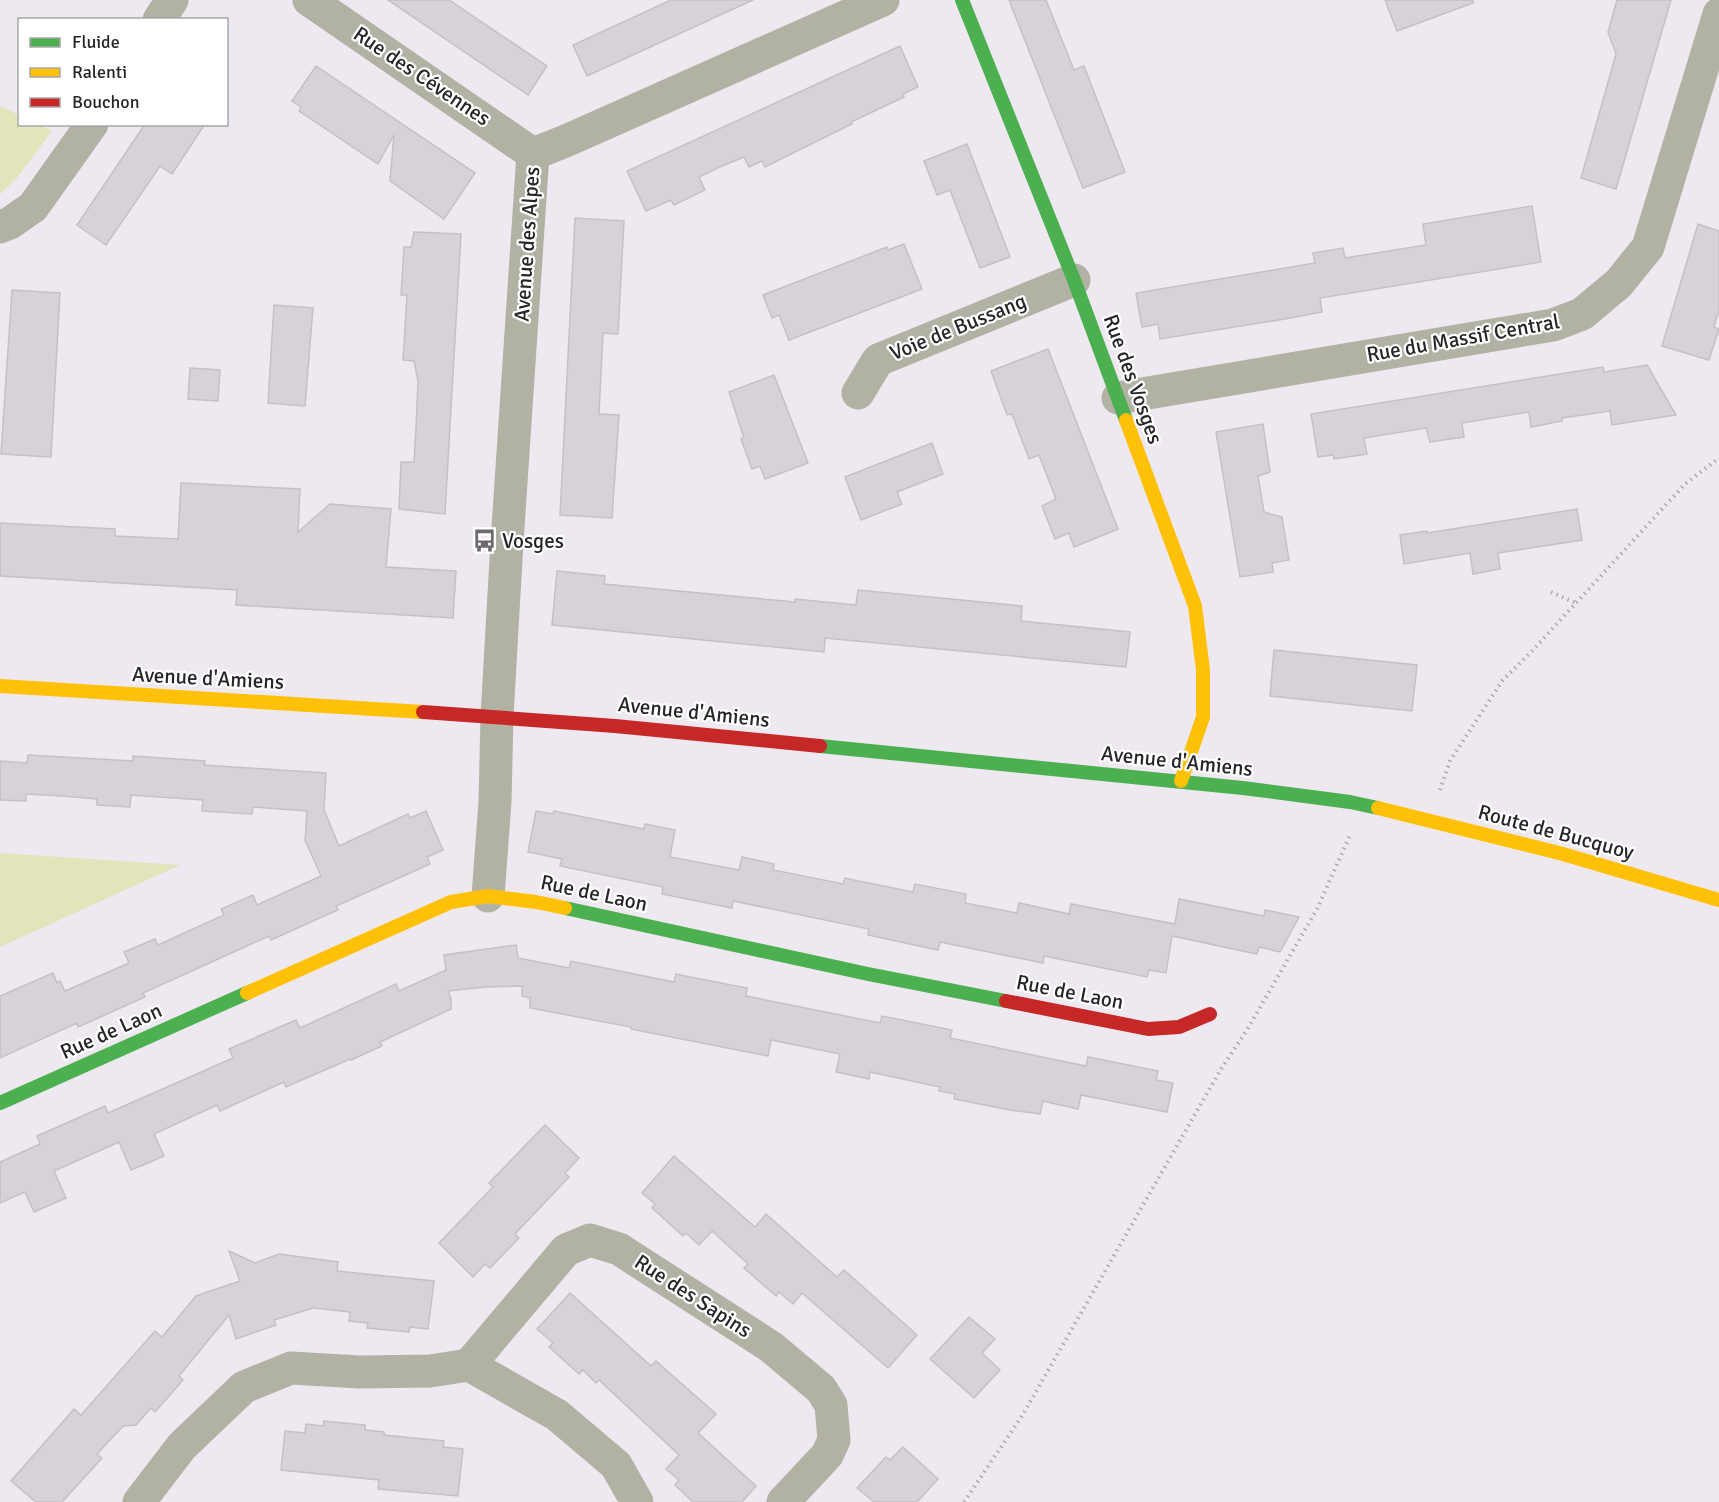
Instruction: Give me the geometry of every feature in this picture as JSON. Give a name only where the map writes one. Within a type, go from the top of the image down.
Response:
[{"type":"street","points":[[160,18],[172,0]]},
{"type":"street","name":"Rue des Cévennes","points":[[309,0],[533,154]]},
{"type":"street","name":"Avenue des Alpes","points":[[488,896],[495,802],[497,716],[533,154],[883,0]]},
{"type":"street","name":"Rue des Vosges","points":[[962,0],[1074,280],[1195,606],[1203,670],[1203,717],[1181,782]]},
{"type":"street","name":"Rue du Massif Central","points":[[1118,398],[1553,325],[1582,314],[1618,283],[1648,247],[1719,14]]},
{"type":"street","points":[[0,227],[33,207],[91,126]]},
{"type":"street","name":"Voie de Bussang","points":[[858,393],[878,360],[1074,280]]},
{"type":"street","name":"Avenue d'Amiens","points":[[0,686],[497,716],[1181,782],[1381,808]]},
{"type":"street","name":"Route de Bucquoy","points":[[1381,808],[1563,854],[1719,900]]},
{"type":"street","name":"Rue de Laon","points":[[0,1103],[451,902],[488,896],[536,902],[868,974],[1148,1029],[1179,1028],[1210,1014]]},
{"type":"street","name":"Rue des Sapins","points":[[470,1365],[566,1250],[590,1240],[619,1249],[771,1347],[820,1389],[831,1405],[834,1440],[827,1455],[783,1502]]},
{"type":"street","points":[[139,1502],[182,1446],[244,1387],[291,1368],[360,1372],[430,1371],[470,1365],[557,1414],[616,1465],[637,1502]]},
{"type":"path","points":[[1434,820],[1438,796],[1450,761],[1502,681],[1685,484],[1719,458]]},
{"type":"path","points":[[1551,592],[1576,603]]},
{"type":"path","points":[[964,1502],[1022,1416],[1221,1069],[1247,1030],[1311,919],[1364,804]]},
{"type":"green space","points":[[0,106],[18,115],[18,126],[41,126],[52,131],[16,179],[0,194]]},
{"type":"green space","points":[[0,853],[180,865],[0,947]]},
{"type":"building","points":[[388,0],[449,0],[547,66],[528,95]]},
{"type":"building","points":[[671,0],[753,0],[587,76],[573,45]]},
{"type":"building","points":[[1009,0],[1046,0],[1074,70],[1084,66],[1125,172],[1083,188]]},
{"type":"building","points":[[1385,0],[1473,0],[1473,3],[1397,31]]},
{"type":"building","points":[[1617,0],[1671,0],[1616,189],[1581,178],[1616,54],[1608,32]]},
{"type":"building","points":[[900,46],[918,87],[903,94],[904,97],[765,167],[762,161],[749,167],[744,157],[722,166],[699,177],[705,190],[674,205],[671,200],[646,211],[627,171]]},
{"type":"building","points":[[316,66],[475,173],[444,219],[390,181],[394,135],[378,164],[299,111],[301,107],[292,101]]},
{"type":"building","points":[[144,126],[204,126],[172,174],[160,166],[106,245],[77,225]]},
{"type":"building","points":[[967,144],[1010,257],[980,268],[950,190],[937,195],[924,161]]},
{"type":"building","points":[[1532,206],[1541,262],[1320,298],[1322,312],[1291,318],[1160,339],[1158,324],[1142,327],[1136,293],[1315,263],[1313,253],[1343,248],[1345,258],[1426,245],[1423,224]]},
{"type":"building","points":[[575,218],[624,221],[618,334],[603,333],[599,414],[619,415],[612,518],[560,515]]},
{"type":"building","points":[[1698,224],[1719,231],[1719,309],[1714,327],[1719,329],[1709,360],[1662,346]]},
{"type":"building","points":[[414,232],[461,234],[445,514],[399,509],[401,462],[414,462],[416,428],[418,381],[414,361],[403,360],[407,295],[401,295],[404,247],[411,247]]},
{"type":"building","points":[[904,244],[922,289],[789,340],[779,315],[772,318],[763,295],[887,247],[888,250]]},
{"type":"building","points":[[12,290],[60,293],[51,457],[1,454]]},
{"type":"building","points":[[274,305],[313,308],[305,406],[268,403]]},
{"type":"building","points":[[1048,349],[1118,529],[1074,547],[1069,533],[1055,539],[1042,506],[1056,499],[1039,455],[1029,459],[1012,414],[1007,415],[991,371]]},
{"type":"building","points":[[1647,365],[1676,415],[1612,425],[1610,411],[1562,418],[1562,421],[1531,427],[1529,412],[1462,423],[1464,437],[1430,442],[1426,428],[1364,438],[1367,454],[1334,459],[1333,455],[1318,457],[1311,414],[1603,367],[1604,372]]},
{"type":"building","points":[[190,368],[220,370],[218,401],[188,399]]},
{"type":"building","points":[[774,375],[808,463],[765,479],[760,466],[752,469],[741,439],[744,438],[729,392]]},
{"type":"building","points":[[1263,424],[1270,472],[1258,476],[1264,512],[1282,517],[1289,560],[1272,563],[1273,572],[1240,577],[1216,432]]},
{"type":"building","points":[[932,443],[943,474],[897,492],[902,504],[861,520],[845,477]]},
{"type":"building","points":[[181,483],[300,489],[298,532],[330,504],[391,509],[386,567],[456,571],[453,618],[236,605],[237,590],[0,576],[0,523],[115,529],[115,536],[178,539]]},
{"type":"building","points":[[1577,509],[1582,540],[1498,553],[1500,569],[1473,574],[1470,553],[1404,564],[1400,535],[1427,531],[1427,533]]},
{"type":"building","points":[[557,571],[605,576],[604,584],[795,602],[795,599],[856,605],[858,590],[1022,606],[1021,621],[1130,632],[1126,667],[825,638],[824,652],[552,625]]},
{"type":"building","points":[[1274,650],[1417,665],[1412,711],[1270,696]]},
{"type":"building","points":[[28,755],[133,761],[133,756],[205,761],[204,765],[326,773],[324,810],[339,846],[408,814],[410,818],[426,811],[443,850],[427,857],[430,864],[336,906],[338,910],[271,940],[269,936],[143,993],[145,997],[78,1027],[77,1023],[0,1058],[0,996],[53,973],[57,983],[60,981],[65,991],[129,963],[124,952],[155,939],[158,945],[224,915],[221,909],[253,895],[257,905],[321,876],[305,840],[307,811],[253,807],[252,814],[202,811],[203,800],[131,795],[130,807],[97,805],[97,799],[26,794],[26,801],[0,800],[0,761],[27,763]]},
{"type":"building","points":[[536,811],[553,814],[554,811],[644,829],[645,824],[675,830],[670,857],[739,870],[742,857],[774,864],[773,870],[843,884],[845,878],[913,892],[915,884],[966,894],[965,903],[1017,913],[1019,903],[1069,914],[1071,904],[1175,924],[1179,899],[1264,916],[1265,910],[1299,917],[1280,952],[1259,947],[1257,954],[1172,936],[1166,973],[1149,970],[1147,977],[1044,956],[1043,963],[940,942],[938,950],[868,935],[869,929],[733,901],[732,908],[662,894],[663,887],[560,866],[562,859],[528,852]]},
{"type":"building","points":[[516,945],[518,958],[569,968],[571,961],[674,982],[676,974],[747,988],[746,996],[880,1023],[882,1016],[952,1030],[950,1038],[1086,1066],[1088,1057],[1158,1071],[1156,1080],[1173,1083],[1167,1112],[1081,1095],[1078,1109],[1043,1101],[1040,1114],[1010,1110],[954,1099],[955,1094],[939,1091],[940,1087],[870,1072],[869,1079],[836,1072],[840,1054],[771,1040],[768,1056],[530,1008],[530,998],[522,996],[522,986],[486,987],[448,991],[451,1009],[380,1042],[382,1046],[351,1060],[286,1087],[284,1082],[220,1111],[217,1105],[154,1134],[164,1156],[131,1170],[119,1142],[54,1171],[66,1198],[34,1212],[25,1192],[0,1203],[0,1162],[40,1144],[37,1136],[105,1106],[108,1113],[233,1058],[229,1049],[296,1020],[300,1028],[396,984],[399,991],[446,970],[444,955]]},
{"type":"building","points":[[545,1125],[579,1158],[565,1173],[569,1177],[515,1234],[519,1238],[490,1268],[485,1264],[473,1277],[439,1243],[493,1187],[489,1183]]},
{"type":"building","points":[[674,1156],[755,1227],[766,1214],[837,1277],[844,1270],[917,1335],[888,1368],[802,1293],[793,1304],[779,1292],[776,1296],[744,1268],[748,1264],[712,1231],[699,1245],[686,1233],[683,1236],[652,1208],[655,1204],[642,1193]]},
{"type":"building","points":[[229,1251],[255,1263],[279,1254],[338,1262],[337,1271],[434,1281],[428,1329],[410,1327],[409,1332],[367,1328],[368,1323],[349,1321],[350,1312],[313,1308],[274,1320],[276,1325],[236,1339],[229,1315],[179,1376],[183,1380],[155,1412],[151,1408],[136,1425],[123,1426],[97,1454],[102,1458],[62,1502],[36,1502],[11,1481],[74,1409],[81,1415],[155,1331],[162,1337],[196,1296],[240,1281]]},
{"type":"building","points":[[570,1293],[651,1366],[656,1361],[716,1414],[698,1433],[756,1486],[742,1502],[693,1502],[675,1485],[679,1480],[666,1469],[679,1455],[599,1380],[596,1383],[583,1370],[579,1374],[549,1347],[553,1343],[537,1329]]},
{"type":"building","points":[[969,1317],[995,1339],[982,1353],[1000,1370],[974,1398],[930,1359]]},
{"type":"building","points":[[324,1421],[365,1425],[365,1430],[384,1432],[384,1435],[444,1441],[443,1447],[463,1449],[458,1496],[378,1489],[379,1480],[281,1470],[285,1431],[305,1433],[306,1424],[323,1426]]},
{"type":"building","points":[[903,1447],[938,1479],[917,1502],[874,1502],[857,1488],[886,1457],[890,1460]]},
{"type":"traffic: fast","points":[[962,0],[1074,280],[1126,420]]},
{"type":"traffic: fast","points":[[820,746],[1243,788],[1350,802],[1378,808]]},
{"type":"traffic: fast","points":[[565,908],[868,974],[1006,1001]]},
{"type":"traffic: fast","points":[[0,1103],[247,993]]},
{"type":"traffic: slow","points":[[1126,420],[1195,606],[1203,670],[1203,717],[1181,781]]},
{"type":"traffic: slow","points":[[0,686],[423,712]]},
{"type":"traffic: slow","points":[[1378,808],[1563,854],[1719,900]]},
{"type":"traffic: slow","points":[[247,993],[451,902],[488,896],[565,908]]},
{"type":"traffic: jam","points":[[423,712],[615,726],[820,746]]},
{"type":"traffic: jam","points":[[1006,1001],[1148,1029],[1179,1027],[1210,1014]]},
{"type":"place","name":"Vosges","points":[[484,541]]}]
